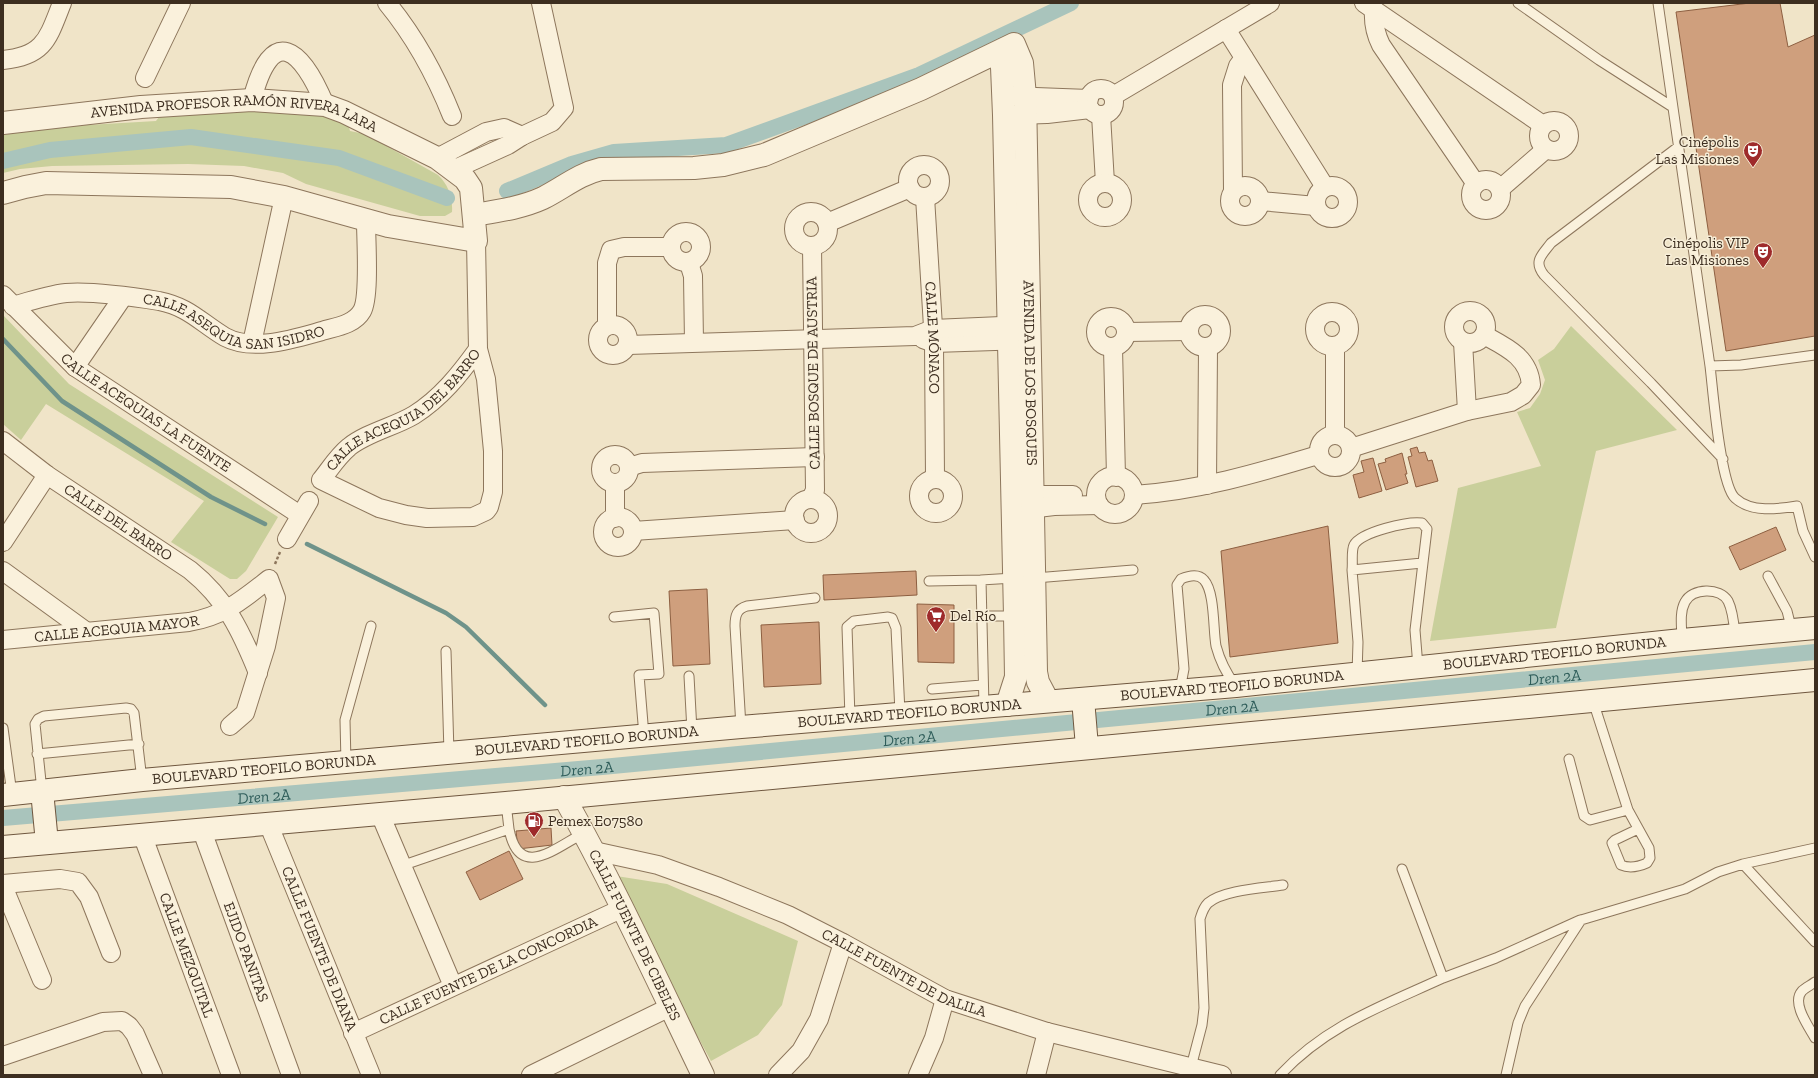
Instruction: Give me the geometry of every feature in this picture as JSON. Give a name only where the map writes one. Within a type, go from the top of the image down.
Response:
[{"type":"main road","name":"AVENIDA DE LOS BOSQUES","points":[[1006,48],[1002,67],[1012,503],[1024,578],[1025,616],[1038,682],[1048,701]]},
{"type":"main road","name":"AVENIDA DE LOS BOSQUES","points":[[1006,48],[1022,63],[1025,105],[1030,332],[1040,503],[1024,578]]},
{"type":"main road","points":[[474,215],[523,206],[544,197],[588,172],[601,169],[702,167],[741,162],[764,155],[921,89],[1006,48]]},
{"type":"main road","name":"AVENIDA PROFESOR RAMÓN RIVERA LARA","points":[[3,123],[141,107],[252,100],[325,105],[344,112],[446,163]]},
{"type":"main road","points":[[3,193],[46,183],[231,186],[284,197],[366,221],[476,241],[471,188],[465,178],[446,163]]},
{"type":"main road","name":"AVENIDA DE LOS BOSQUES","points":[[1007,705],[1016,677],[1025,616]]},
{"type":"main road","name":"BOULEVARD TEOFILO BORUNDA","points":[[8,795],[42,796],[142,780],[900,713],[953,699],[984,708],[1048,701],[1084,705],[1180,690],[1236,686],[1682,640],[1815,628]]},
{"type":"main road","points":[[3,847],[46,836],[142,834],[506,803],[978,760],[1087,741],[1593,701],[1815,680]]},
{"type":"main road","points":[[1084,705],[1087,741]]},
{"type":"main road","points":[[42,796],[46,836]]},
{"type":"main road","name":"CALLE FUENTE DE CIBELES","points":[[564,797],[623,908],[703,1075]]},
{"type":"street","points":[[3,60],[18,58],[30,54],[48,39],[62,3]]},
{"type":"street","points":[[145,78],[181,3]]},
{"type":"street","points":[[387,3],[416,42],[442,90],[452,116]]},
{"type":"street","points":[[528,3],[547,32]]},
{"type":"street","points":[[446,163],[508,145],[522,136],[552,122],[564,108],[541,3]]},
{"type":"street","points":[[1004,105],[1093,107],[1105,114],[1112,109],[1114,105],[1113,96],[1270,3]]},
{"type":"street","points":[[1369,6],[1543,125]]},
{"type":"street","points":[[1369,6],[1375,32],[1381,45],[1476,184]]},
{"type":"street","points":[[1226,29],[1325,187]]},
{"type":"street","points":[[252,100],[256,84],[269,59],[276,52],[283,50],[300,60],[317,87],[325,105]]},
{"type":"street","points":[[1233,191],[1241,186],[1250,187],[1257,192],[1260,201],[1259,206],[1253,213],[1240,215],[1236,213],[1230,205],[1233,191],[1232,85],[1238,66],[1244,58]]},
{"type":"street","points":[[1093,107],[1105,183]]},
{"type":"street","points":[[1558,121],[1566,127],[1569,137],[1565,146],[1561,150],[1556,151],[1546,149],[1539,140],[1540,130],[1543,125],[1547,122],[1558,121]]},
{"type":"street","points":[[1500,189],[1490,181],[1485,180],[1476,184],[1471,196],[1474,205],[1482,210],[1495,207],[1500,199],[1500,189],[1546,149]]},
{"type":"street","points":[[922,165],[932,167],[940,176],[939,188],[936,192],[925,197],[916,195],[910,188],[908,182],[912,171],[922,165]]},
{"type":"street","points":[[1336,186],[1345,191],[1349,201],[1348,206],[1342,215],[1332,218],[1322,215],[1316,206],[1317,195],[1325,187],[1336,186]]},
{"type":"street","points":[[827,223],[910,188]]},
{"type":"street","points":[[252,343],[284,197]]},
{"type":"street","name":"CALLE MÓNACO","points":[[925,197],[934,336],[935,478]]},
{"type":"street","points":[[1260,201],[1316,206]]},
{"type":"street","points":[[808,213],[814,213],[824,218],[827,223],[827,236],[823,241],[812,246],[801,243],[795,234],[795,223],[799,218],[808,213]]},
{"type":"street","name":"CALLE ASEQUIA SAN ISIDRO","points":[[8,300],[66,293],[158,301],[182,307],[226,337],[252,343],[273,342],[303,336],[350,322],[362,311],[364,303],[366,221]]},
{"type":"street","points":[[689,232],[694,234],[701,242],[701,253],[698,258],[689,263],[680,262],[673,256],[671,247],[675,237],[679,234],[689,232]]},
{"type":"street","name":"CALLE ACEQUIA DEL BARRO","points":[[476,241],[478,349],[486,379],[493,451],[492,501],[486,511],[473,517],[459,518],[406,515],[379,508],[321,480],[337,458],[349,447],[414,415],[434,400],[458,378],[478,349]]},
{"type":"street","name":"CALLE BOSQUE DE AUSTRIA","points":[[811,499],[815,490],[812,246]]},
{"type":"street","points":[[607,326],[607,263],[611,250],[624,247],[671,247]]},
{"type":"street","points":[[689,263],[693,276],[694,342]]},
{"type":"street","points":[[75,367],[124,297]]},
{"type":"street","name":"CALLE ACEQUIAS LA FUENTE","points":[[8,300],[75,367],[304,508],[287,540]]},
{"type":"street","points":[[1463,342],[1475,342],[1484,335],[1486,323],[1484,318],[1474,311],[1468,311],[1458,316],[1455,322],[1455,333],[1463,342],[1467,411]]},
{"type":"street","points":[[1208,314],[1218,320],[1221,325],[1221,337],[1213,345],[1208,347],[1194,343],[1189,331],[1192,320],[1197,316],[1208,314]]},
{"type":"street","points":[[1113,317],[1118,318],[1126,326],[1127,332],[1121,344],[1112,348],[1102,345],[1096,335],[1098,324],[1102,320],[1113,317]]},
{"type":"street","points":[[618,325],[624,329],[628,336],[628,345],[626,349],[618,355],[605,353],[601,350],[598,340],[599,334],[607,326],[618,325]]},
{"type":"street","points":[[1127,332],[1189,331]]},
{"type":"street","points":[[628,345],[1030,332]]},
{"type":"street","points":[[1350,448],[1467,411],[1511,402],[1523,395],[1531,385],[1530,373],[1523,362],[1508,348],[1484,335]]},
{"type":"street","points":[[1335,346],[1335,435]]},
{"type":"street","points":[[1207,485],[1208,347]]},
{"type":"street","points":[[1112,348],[1116,477]]},
{"type":"street","points":[[1335,435],[1345,439],[1350,448],[1349,458],[1343,465],[1338,467],[1324,464],[1318,455],[1322,441],[1325,438],[1335,435]]},
{"type":"street","name":"CALLE DEL BARRO","points":[[3,441],[47,475],[190,570],[205,582],[228,609]]},
{"type":"street","points":[[617,455],[625,459],[629,467],[627,476],[620,482],[615,483],[606,480],[603,477],[601,468],[608,457],[617,455]]},
{"type":"street","points":[[1134,496],[1161,494],[1207,485],[1318,455]]},
{"type":"street","points":[[629,467],[642,463],[814,457]]},
{"type":"street","points":[[3,542],[47,475]]},
{"type":"street","points":[[1116,477],[1122,478],[1131,485],[1134,496],[1130,507],[1120,514],[1108,513],[1097,500],[1099,486],[1102,482],[1106,479],[1116,477]]},
{"type":"street","points":[[615,483],[615,518]]},
{"type":"street","points":[[811,499],[820,501],[827,510],[828,521],[818,532],[806,532],[799,528],[795,520],[794,515],[799,504],[811,499]]},
{"type":"street","points":[[1012,503],[1097,500]]},
{"type":"street","points":[[1040,503],[1097,500]]},
{"type":"street","points":[[615,518],[627,520],[633,531],[627,544],[618,547],[609,544],[603,532],[607,523],[615,518]]},
{"type":"street","points":[[633,531],[795,520]]},
{"type":"street","points":[[3,571],[87,632]]},
{"type":"street","points":[[230,726],[245,713],[258,673],[273,617],[276,598],[269,579],[228,609],[247,646],[258,673]]},
{"type":"street","name":"CALLE ACEQUIA MAYOR","points":[[3,640],[189,622],[206,619],[228,609]]},
{"type":"street","points":[[380,814],[453,986]]},
{"type":"street","name":"CALLE FUENTE DE DIANA","points":[[268,823],[371,1075]]},
{"type":"street","name":"EJIDO PANITAS","points":[[200,828],[291,1075]]},
{"type":"street","name":"CALLE MEZQUITAL","points":[[142,834],[231,1075]]},
{"type":"street","name":"CALLE FUENTE DE DALILA","points":[[589,842],[719,887],[788,915],[843,942],[945,999],[1159,1067],[1192,1067],[1222,1075]]},
{"type":"street","points":[[42,980],[3,885],[60,879],[78,882],[89,897],[111,953]]},
{"type":"street","name":"CALLE FUENTE DE LA CONCORDIA","points":[[353,1033],[623,908]]},
{"type":"street","points":[[778,1075],[801,1051],[819,1019],[843,942]]},
{"type":"street","points":[[918,1075],[934,1038],[945,999]]},
{"type":"street","points":[[531,1075],[670,1007]]},
{"type":"street","points":[[3,1056],[103,1022],[122,1021],[129,1026],[135,1034],[153,1075]]},
{"type":"street","points":[[1036,1075],[1047,1032]]},
{"type":"lane","points":[[1518,3],[1599,60],[1672,106]]},
{"type":"lane","points":[[1658,3],[1722,459],[1729,489],[1734,498],[1743,504],[1757,508],[1776,510],[1797,506],[1803,531],[1815,557]]},
{"type":"lane","points":[[1678,147],[1551,243],[1539,259],[1538,265],[1549,280],[1651,383],[1722,459]]},
{"type":"lane","points":[[1710,366],[1741,365],[1815,355]]},
{"type":"lane","points":[[1358,674],[1358,642],[1352,570],[1354,545],[1357,541],[1378,530],[1415,522],[1422,523],[1427,529],[1414,636],[1418,667]]},
{"type":"lane","points":[[1352,570],[1422,563]]},
{"type":"lane","points":[[929,581],[1024,578],[1133,570]]},
{"type":"lane","points":[[1180,690],[1184,669],[1177,584],[1181,579],[1189,576],[1198,576],[1204,580],[1209,590],[1216,646],[1226,672],[1236,686]]},
{"type":"lane","points":[[1768,576],[1787,611],[1792,630]]},
{"type":"lane","points":[[981,580],[982,685],[984,708]]},
{"type":"lane","points":[[1682,640],[1681,618],[1685,603],[1695,593],[1713,591],[1720,594],[1727,600],[1732,614],[1736,636]]},
{"type":"lane","points":[[740,727],[735,626],[737,612],[741,608],[747,606],[815,598]]},
{"type":"lane","points":[[614,617],[654,613],[659,674],[639,676],[644,736]]},
{"type":"lane","points":[[982,616],[1025,616]]},
{"type":"lane","points":[[850,718],[848,628],[854,621],[888,617],[892,618],[896,628],[900,713]]},
{"type":"lane","points":[[346,763],[345,720],[371,626]]},
{"type":"lane","points":[[446,651],[449,753]]},
{"type":"lane","points":[[689,676],[692,731]]},
{"type":"lane","points":[[932,689],[953,699],[982,685]]},
{"type":"lane","points":[[1593,701],[1628,810],[1649,848],[1650,858],[1642,865],[1630,868],[1625,867],[1621,865],[1612,843],[1615,840],[1638,829]]},
{"type":"lane","points":[[42,796],[35,724],[38,719],[44,716],[126,708],[131,710],[134,713],[139,744],[142,780]]},
{"type":"lane","points":[[3,728],[8,795]]},
{"type":"lane","points":[[37,754],[139,744]]},
{"type":"lane","points":[[1569,759],[1584,816],[1587,819],[1590,820],[1628,810]]},
{"type":"lane","points":[[506,803],[509,829],[513,845],[524,857],[531,858],[589,842]]},
{"type":"lane","points":[[401,866],[509,829]]},
{"type":"lane","points":[[1280,1075],[1299,1055],[1356,1017],[1443,978],[1496,958],[1581,920],[1685,889],[1718,872],[1743,864],[1815,848]]},
{"type":"lane","points":[[1743,864],[1815,942]]},
{"type":"lane","points":[[1402,869],[1443,978]]},
{"type":"lane","points":[[1192,1067],[1202,1025],[1204,1008],[1200,919],[1202,911],[1214,899],[1228,894],[1283,885]]},
{"type":"lane","points":[[1506,1075],[1518,1022],[1525,1006],[1581,920]]},
{"type":"lane","points":[[1815,982],[1801,992],[1798,1000],[1800,1010],[1815,1038]]},
{"type":"green space","points":[[266,109],[308,111],[347,121],[350,131],[365,134],[438,175],[445,183],[449,192],[452,202],[452,212],[445,216],[420,216],[306,184],[283,173],[244,166],[188,164],[52,166],[20,169],[3,173],[3,135],[53,127],[156,121],[161,114]]},
{"type":"green space","points":[[3,315],[69,384],[278,517],[246,571],[237,579],[230,579],[171,542],[204,501],[46,404],[21,440],[3,424]]},
{"type":"green space","points":[[1571,326],[1677,430],[1596,451],[1556,628],[1430,641],[1458,488],[1541,466],[1517,412],[1530,408],[1540,394],[1545,380],[1538,360],[1554,349]]},
{"type":"green space","points":[[610,875],[667,884],[798,941],[782,1005],[758,1035],[711,1061]]},
{"type":"building","points":[[1750,3],[1780,3],[1788,47],[1815,35],[1815,336],[1726,351],[1676,12]]},
{"type":"building","points":[[1417,447],[1419,453],[1425,452],[1428,461],[1432,460],[1438,481],[1416,487],[1408,457],[1412,456],[1410,449]]},
{"type":"building","points":[[1402,453],[1408,483],[1386,490],[1378,464],[1386,462],[1385,459]]},
{"type":"building","points":[[1373,458],[1382,491],[1359,498],[1353,475],[1364,472],[1361,461]]},
{"type":"building","points":[[1328,526],[1338,643],[1230,657],[1221,551]]},
{"type":"building","points":[[1776,527],[1786,550],[1740,570],[1729,547]]},
{"type":"building","points":[[916,571],[917,595],[824,600],[823,575]]},
{"type":"building","points":[[707,589],[710,664],[673,666],[669,591]]},
{"type":"building","name":"Del Río","points":[[917,604],[954,605],[954,663],[918,662]]},
{"type":"building","points":[[819,622],[821,684],[764,687],[761,625]]},
{"type":"building","name":"Pemex E07580","points":[[551,828],[552,845],[518,849],[516,831]]},
{"type":"building","points":[[509,851],[523,879],[480,900],[466,872]]},
{"type":"waterway","points":[[507,191],[572,164],[614,152],[726,145],[919,75],[1071,3]]},
{"type":"waterway","points":[[3,161],[50,150],[191,137],[339,158],[447,198]]},
{"type":"waterway","points":[[3,339],[62,401],[211,497],[265,524]]},
{"type":"waterway","points":[[307,544],[446,613],[466,627],[545,705]]},
{"type":"waterway","name":"Dren 2A","points":[[3,818],[602,767],[1815,652]]},
{"type":"place","name":"Cinépolis Las Misiones","points":[[1753,168]]},
{"type":"place","name":"Cinépolis VIP Las Misiones","points":[[1763,269]]},
{"type":"place","name":"Del Río","points":[[936,633]]},
{"type":"place","name":"Pemex E07580","points":[[534,838]]}]
